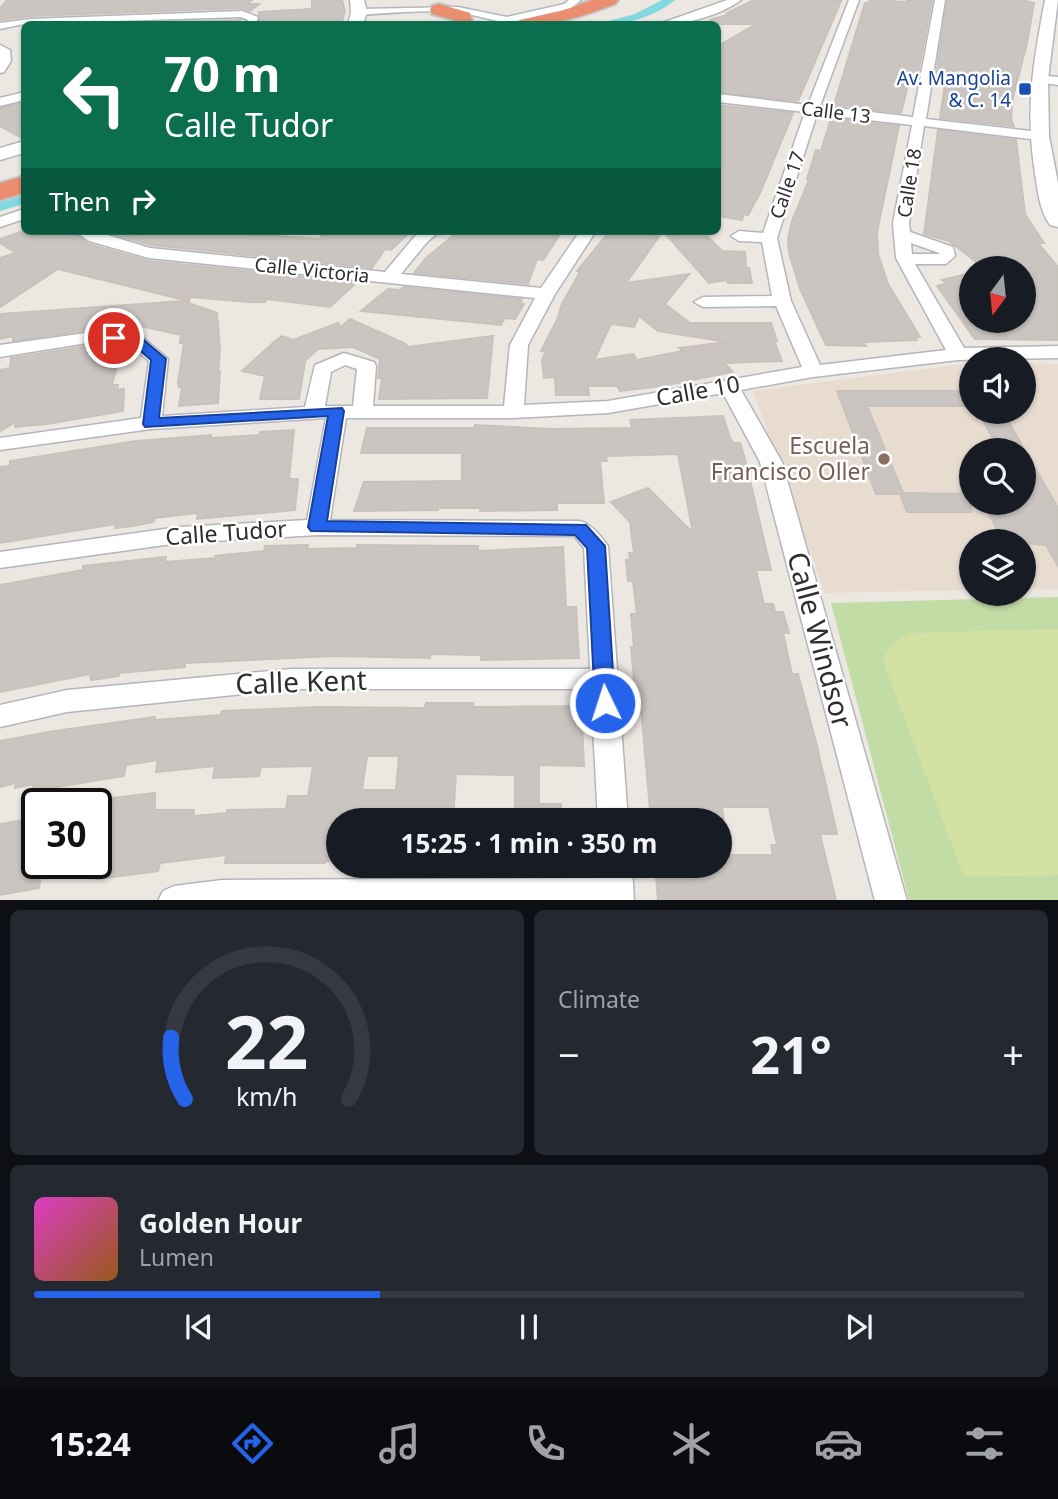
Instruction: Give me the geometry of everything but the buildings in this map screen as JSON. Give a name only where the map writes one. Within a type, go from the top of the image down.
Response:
[{"type":"highway","points":[[551,21],[604,4]]},
{"type":"highway","points":[[579,21],[604,4]]},
{"type":"highway","points":[[439,10],[463,17],[463,21]]},
{"type":"highway","points":[[0,174],[21,167]]},
{"type":"highway","points":[[0,182],[21,175]]},
{"type":"highway","points":[[0,191],[21,185]]},
{"type":"street","points":[[676,21],[701,15],[736,0]]},
{"type":"street","name":"Calle 17","points":[[813,371],[782,301],[769,238],[812,110],[854,0]]},
{"type":"street","name":"Calle 18","points":[[940,0],[901,223],[904,258],[958,354]]},
{"type":"street","points":[[1052,0],[1049,80],[1039,136],[1052,211],[1058,220]]},
{"type":"street","points":[[514,21],[567,6],[604,4]]},
{"type":"street","points":[[357,12],[439,10],[481,14],[507,21]]},
{"type":"street","points":[[60,21],[242,15],[254,19],[253,21]]},
{"type":"street","points":[[701,15],[724,20]]},
{"type":"street","points":[[0,26],[21,23]]},
{"type":"street","points":[[0,48],[4,50],[5,61],[0,70]]},
{"type":"street","points":[[2,99],[21,96]]},
{"type":"street","name":"Calle 13","points":[[721,98],[1039,136]]},
{"type":"street","points":[[0,154],[21,148]]},
{"type":"street","points":[[0,222],[21,215]]},
{"type":"street","name":"Calle Victoria","points":[[89,235],[149,253],[546,294]]},
{"type":"street","points":[[389,278],[426,235]]},
{"type":"street","points":[[513,411],[519,345],[546,294],[585,235]]},
{"type":"street","points":[[902,235],[947,250],[947,256],[940,261],[904,258]]},
{"type":"street","points":[[739,236],[769,238]]},
{"type":"street","points":[[703,302],[782,301]]},
{"type":"street","points":[[0,351],[93,337],[134,339],[159,359],[150,424]]},
{"type":"street","name":"Calle 10","points":[[0,444],[150,424],[314,412],[513,411],[608,407],[813,371],[958,354],[1058,352]]},
{"type":"street","points":[[314,412],[322,369],[344,359],[367,366],[362,411]]},
{"type":"street","name":"Calle Windsor","points":[[729,386],[771,462],[891,900]]},
{"type":"street","points":[[317,527],[337,411]]},
{"type":"street","name":"Calle Tudor","points":[[0,560],[179,535],[317,527],[580,529],[596,546],[604,680]]},
{"type":"street","name":"Calle Kent","points":[[0,716],[67,701],[292,679],[604,680]]},
{"type":"street","points":[[604,680],[612,808]]},
{"type":"street","points":[[182,900],[222,895],[617,886]]},
{"type":"shaded area","points":[[1036,363],[1058,364],[1058,589],[1036,589],[1036,529],[959,529],[959,590],[825,593],[753,391],[959,365],[959,424],[1036,424]]},
{"type":"green space","points":[[1058,597],[1058,900],[909,900],[831,603],[959,600],[959,606],[1036,606],[1036,598]]},
{"type":"green space","points":[[1058,629],[1058,875],[964,877],[883,661],[890,646],[910,633]]},
{"type":"waterway","points":[[616,21],[638,16],[670,0]]},
{"type":"waterway","points":[[0,207],[21,200]]},
{"type":"place","name":"Av. Mangolia & C. 14","points":[[1025,89]]},
{"type":"place","name":"Escuela Francisco Oller","points":[[884,459]]},
{"type":"route","points":[[114,338],[134,339],[159,359],[150,424],[337,411],[317,527],[580,529],[596,546],[605,703]]}]
